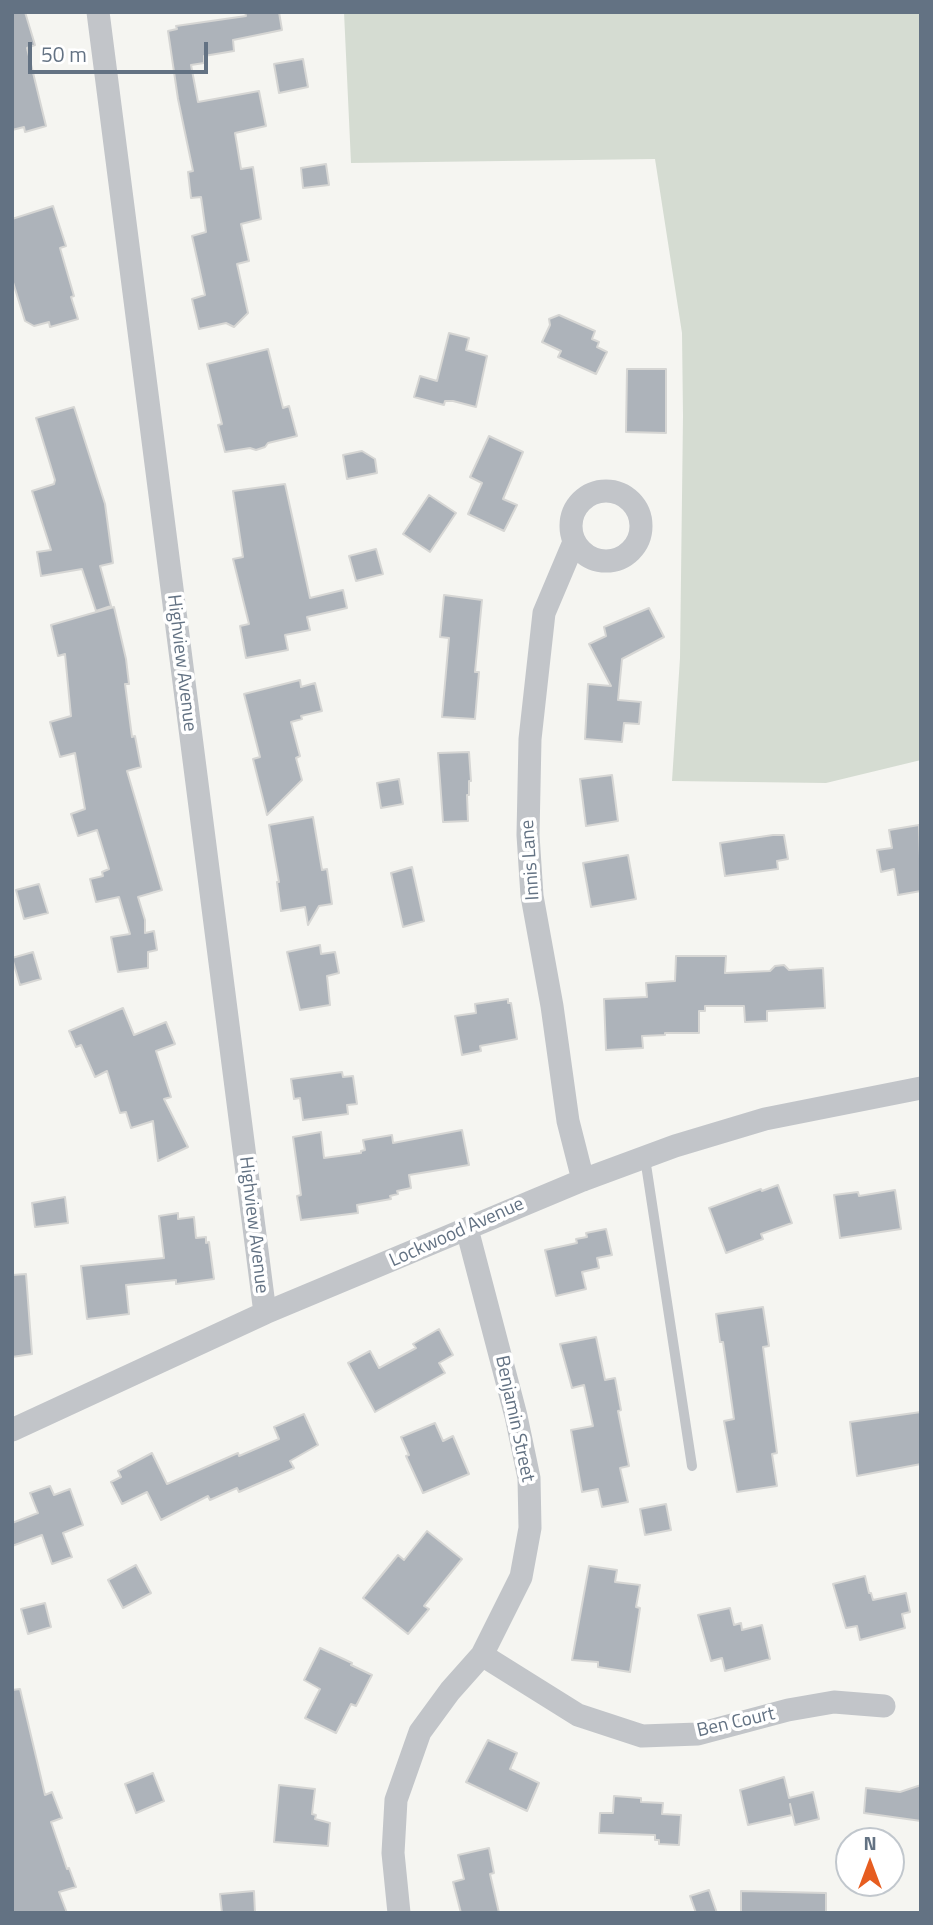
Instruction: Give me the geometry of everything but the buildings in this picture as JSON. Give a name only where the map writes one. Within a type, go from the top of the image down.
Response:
[{"type":"street","name":"Highview Avenue","points":[[98,12],[265,1313]]},
{"type":"street","name":"Innis Lane","points":[[574,542],[544,613],[530,739],[528,822],[532,896],[552,1006],[568,1121],[583,1180]]},
{"type":"street","name":"Lockwood Avenue","points":[[12,1430],[265,1313],[583,1180],[675,1146],[765,1119],[921,1088]]},
{"type":"street","name":"Benjamin Street","points":[[399,1913],[393,1853],[396,1800],[420,1732],[450,1691],[482,1655],[521,1577],[530,1528],[529,1478],[516,1416],[467,1229]]},
{"type":"street","name":"Ben Court","points":[[482,1655],[578,1715],[642,1736],[698,1734],[788,1710],[834,1702],[884,1706]]},
{"type":"lane","points":[[645,1158],[692,1466]]},
{"type":"shaded area","points":[[344,12],[921,12],[921,760],[826,783],[672,781],[680,658],[682,333],[655,159],[351,163]]}]
